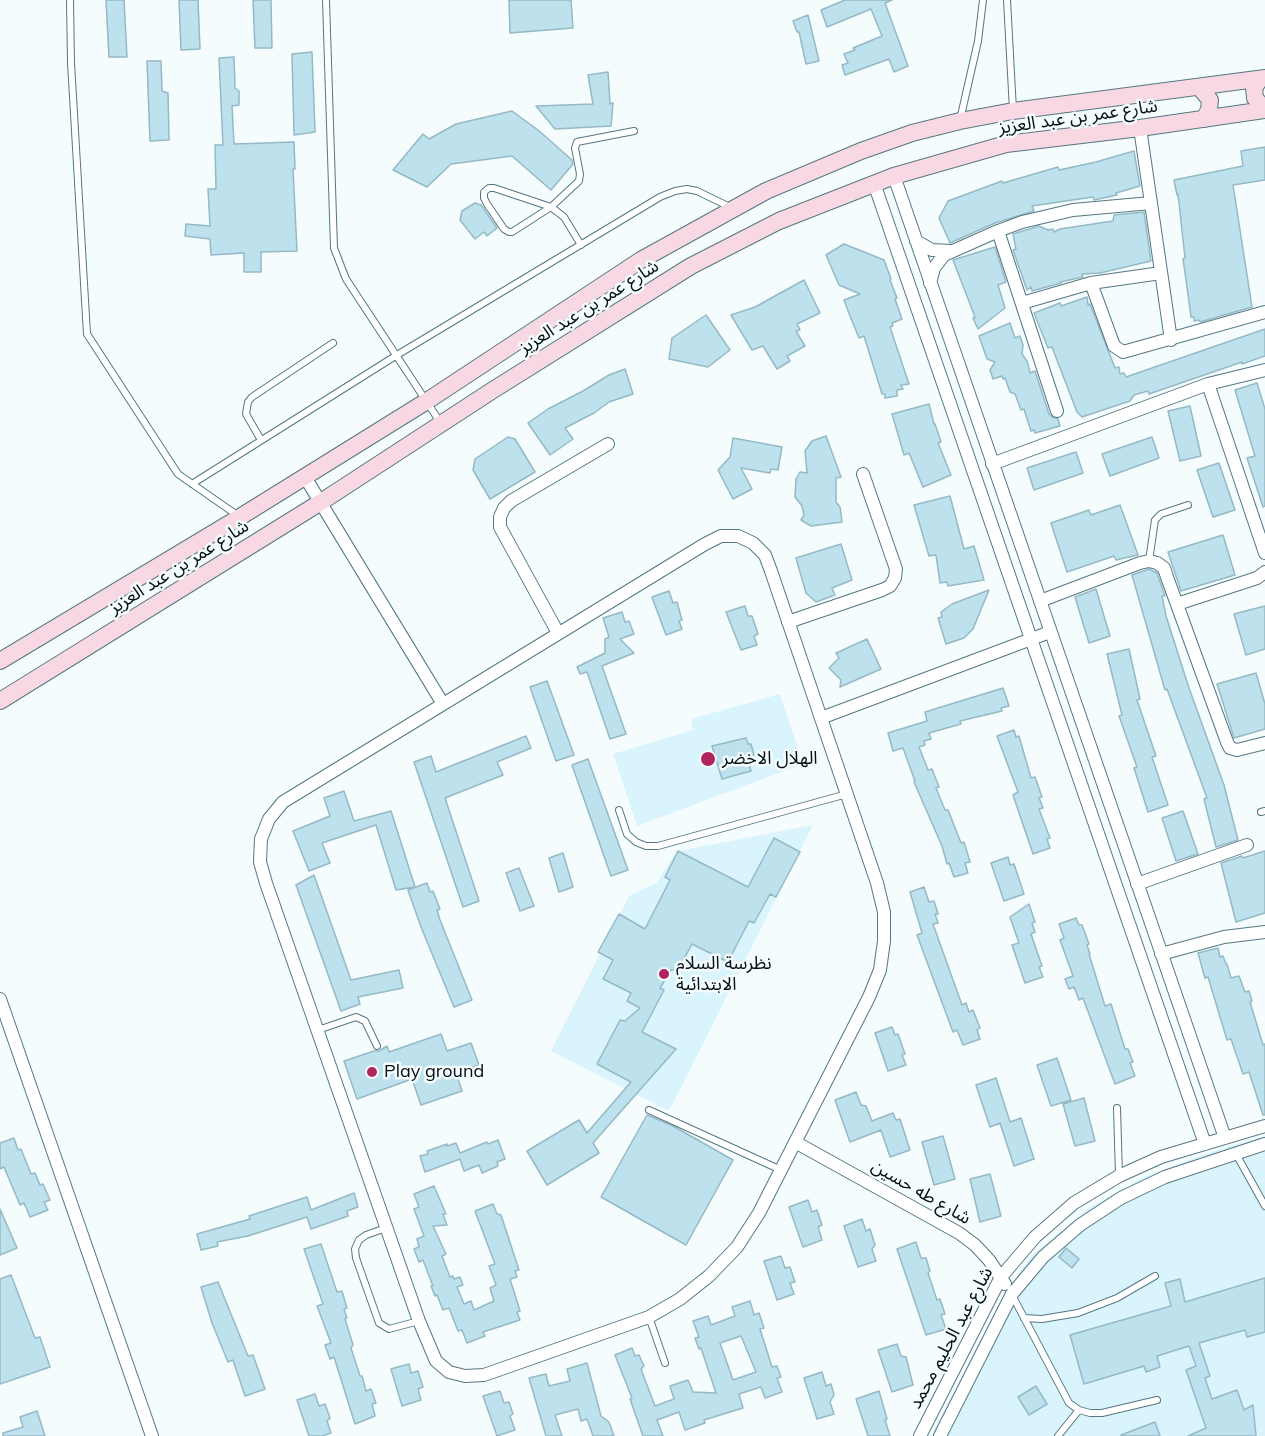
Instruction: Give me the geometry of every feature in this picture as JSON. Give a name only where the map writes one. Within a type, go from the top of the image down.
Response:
[{"type":"street","name":"شارع عمر بن عبد العزيز","points":[[0,661],[240,517],[427,401],[641,260],[766,191],[861,151],[912,133],[960,121],[1013,111],[1262,78]]},
{"type":"street","points":[[1262,78],[1254,88],[1255,98],[1265,110]]},
{"type":"street","points":[[1200,88],[1210,100],[1209,110],[1204,119]]},
{"type":"street","name":"شارع عمر بن عبد العزيز","points":[[0,701],[321,502],[691,266],[779,221],[894,176],[1006,144],[1265,110]]},
{"type":"street","points":[[1140,128],[1171,340]]},
{"type":"street","points":[[894,176],[1225,1138]]},
{"type":"street","points":[[874,183],[1205,1144]]},
{"type":"street","points":[[930,284],[934,268],[944,255],[1022,222],[1073,210],[1125,204],[1151,204]]},
{"type":"street","points":[[998,231],[1058,411]]},
{"type":"street","points":[[916,241],[932,250],[951,251]]},
{"type":"street","points":[[1022,303],[1091,284],[1161,273]]},
{"type":"street","points":[[1091,284],[1116,349],[1127,353],[1265,312]]},
{"type":"street","points":[[992,464],[1208,384],[1265,370]]},
{"type":"street","points":[[1208,384],[1265,552]]},
{"type":"street","points":[[558,633],[500,527],[500,517],[504,508],[511,501],[608,444]]},
{"type":"street","points":[[788,622],[882,590],[890,586],[895,578],[896,569],[863,474]]},
{"type":"street","points":[[305,477],[443,704]]},
{"type":"street","points":[[721,536],[738,536],[753,543],[765,555],[788,622],[877,884],[884,912],[884,941],[879,970],[869,997],[759,1212],[736,1247],[709,1276],[680,1299],[649,1317],[484,1375],[465,1376],[449,1372],[436,1361],[419,1321],[260,862],[261,839],[269,819],[283,802],[721,536]]},
{"type":"street","points":[[1040,601],[1149,561],[1157,563],[1164,568],[1230,748],[1237,750],[1265,743]]},
{"type":"street","points":[[1177,604],[1257,578],[1265,572]]},
{"type":"street","points":[[821,718],[1050,632]]},
{"type":"street","points":[[1137,884],[1247,845]]},
{"type":"street","points":[[1161,954],[1224,937],[1265,932]]},
{"type":"street","points":[[0,999],[152,1436]]},
{"type":"street","name":"شارع عبد الحليم محمد","points":[[920,1436],[1001,1277],[1035,1237],[1074,1203],[1119,1176],[1161,1157],[1265,1126]]},
{"type":"street","name":"شارع طه حسين","points":[[795,1143],[959,1233],[982,1252],[1012,1294]]},
{"type":"street","name":"شارع عبد الحليم محمد","points":[[940,1436],[1012,1294],[1043,1257],[1080,1225],[1121,1198],[1165,1177],[1265,1144]]},
{"type":"lane","points":[[70,0],[71,63],[87,334],[178,474],[240,517]]},
{"type":"lane","points":[[326,0],[334,248],[346,279],[441,424]]},
{"type":"lane","points":[[960,121],[978,41],[983,0]]},
{"type":"lane","points":[[1007,0],[1013,111]]},
{"type":"lane","points":[[581,245],[564,217],[551,207],[494,188],[486,189],[483,196],[487,204],[509,232],[551,207],[579,181],[580,174],[575,148],[577,142],[634,131]]},
{"type":"lane","points":[[192,484],[397,356],[660,197],[675,191],[698,190],[732,208]]},
{"type":"lane","points":[[261,440],[246,414],[248,402],[252,397],[333,343]]},
{"type":"lane","points":[[1149,561],[1155,520],[1161,514],[1188,505]]},
{"type":"lane","points":[[619,810],[627,834],[636,842],[646,846],[658,846],[847,794]]},
{"type":"lane","points":[[318,1030],[356,1017],[365,1021],[376,1046]]},
{"type":"lane","points":[[1117,1108],[1119,1176]]},
{"type":"lane","points":[[649,1110],[781,1170]]},
{"type":"lane","points":[[1236,1154],[1265,1206]]},
{"type":"lane","points":[[387,1228],[366,1235],[359,1240],[355,1249],[356,1258],[379,1323],[383,1327],[389,1329],[419,1321]]},
{"type":"lane","points":[[1024,1318],[1051,1318],[1078,1313],[1117,1298],[1155,1276]]},
{"type":"lane","points":[[1012,1294],[1069,1403],[1079,1410],[1102,1413],[1157,1400]]},
{"type":"lane","points":[[649,1317],[665,1363]]},
{"type":"lane","points":[[1058,1436],[1079,1410]]},
{"type":"shaded area","name":"الهلال الاخضر","points":[[780,694],[803,764],[637,826],[613,754],[693,730],[691,719]]},
{"type":"shaded area","name":"نظرسة السلام الابتدائية","points":[[813,825],[669,1111],[551,1051],[629,896],[657,883],[678,851]]},
{"type":"shaded area","points":[[1265,1136],[1265,1436],[931,1436],[993,1315],[1030,1257],[1089,1208],[1146,1176],[1217,1150]]},
{"type":"building","points":[[106,0],[124,0],[127,57],[109,57]]},
{"type":"building","points":[[179,0],[198,0],[200,49],[181,50]]},
{"type":"building","points":[[253,0],[271,0],[272,48],[255,48]]},
{"type":"building","points":[[509,0],[571,0],[573,28],[510,33]]},
{"type":"building","points":[[845,0],[892,0],[885,3],[908,66],[894,72],[889,59],[845,75],[842,65],[848,63],[844,54],[882,36],[871,9],[827,27],[821,10]]},
{"type":"building","points":[[808,15],[819,61],[806,64],[799,32],[793,21]]},
{"type":"building","points":[[312,52],[315,132],[294,135],[292,54]]},
{"type":"building","points":[[234,57],[235,88],[239,91],[239,105],[232,106],[234,144],[294,142],[297,251],[261,252],[261,272],[244,272],[244,253],[211,255],[210,239],[185,236],[186,224],[210,226],[208,189],[216,189],[215,145],[223,145],[219,58]]},
{"type":"building","points":[[147,61],[161,61],[162,91],[168,93],[169,140],[150,141]]},
{"type":"building","points":[[608,72],[610,104],[613,103],[611,126],[555,129],[536,106],[593,104],[588,75]]},
{"type":"building","points":[[512,111],[572,160],[573,164],[551,190],[512,156],[451,164],[427,187],[393,170],[423,134],[429,139],[456,124]]},
{"type":"building","points":[[1265,147],[1265,180],[1233,185],[1252,307],[1200,322],[1199,320],[1194,321],[1194,317],[1191,317],[1183,259],[1185,258],[1178,194],[1174,180],[1243,166],[1241,151]]},
{"type":"building","points":[[1134,151],[1140,186],[1116,193],[1117,195],[1094,200],[1093,197],[1032,206],[1034,211],[995,223],[950,243],[939,218],[948,201],[1002,181],[1003,183],[1058,167],[1059,170],[1096,162]]},
{"type":"building","points":[[475,203],[481,205],[497,228],[487,236],[484,232],[475,239],[460,220],[462,211]]},
{"type":"building","points":[[1144,212],[1151,261],[1100,273],[1082,274],[1083,277],[1032,291],[1031,287],[1027,290],[1013,250],[1016,249],[1013,234],[1039,226],[1048,230],[1053,229],[1054,232],[1060,229],[1113,221],[1114,215]]},
{"type":"building","points":[[844,244],[884,260],[891,279],[902,319],[892,323],[893,326],[890,327],[909,384],[901,385],[903,389],[897,390],[897,396],[885,398],[885,394],[882,394],[864,336],[859,338],[844,300],[860,294],[839,285],[826,255]]},
{"type":"building","points":[[995,247],[1006,282],[998,285],[1005,308],[978,329],[953,260]]},
{"type":"building","points":[[804,280],[820,313],[797,324],[800,330],[796,331],[805,346],[787,356],[790,361],[777,369],[763,346],[752,350],[731,315],[755,307]]},
{"type":"building","points":[[1087,297],[1088,305],[1090,304],[1115,368],[1119,367],[1120,374],[1124,373],[1126,377],[1265,329],[1265,356],[1149,394],[1148,391],[1134,395],[1130,401],[1082,417],[1077,412],[1052,347],[1048,348],[1034,313],[1060,303],[1061,306]]},
{"type":"building","points":[[706,315],[730,350],[708,367],[669,359],[672,338]]},
{"type":"building","points":[[1010,323],[1015,338],[1020,336],[1023,345],[1022,354],[1027,361],[1030,373],[1035,371],[1049,414],[1058,419],[1060,426],[1035,433],[1034,430],[1031,431],[1024,409],[1021,410],[1005,378],[1003,379],[1002,376],[993,379],[990,370],[995,362],[987,359],[979,336]]},
{"type":"building","points":[[625,369],[633,394],[609,402],[594,413],[565,428],[573,439],[550,455],[528,423],[548,409],[609,375]]},
{"type":"building","points":[[1257,383],[1265,409],[1265,506],[1263,507],[1247,458],[1255,456],[1235,390]]},
{"type":"building","points":[[929,404],[941,442],[938,443],[951,475],[923,487],[909,453],[904,455],[892,414]]},
{"type":"building","points":[[1190,406],[1201,456],[1180,461],[1168,411]]},
{"type":"building","points":[[826,436],[841,477],[836,478],[836,502],[840,507],[842,522],[811,526],[801,520],[804,515],[802,506],[795,497],[796,479],[800,472],[807,473],[805,451],[812,441]]},
{"type":"building","points":[[508,437],[515,439],[535,472],[490,499],[473,470],[475,459]]},
{"type":"building","points":[[1152,437],[1159,458],[1110,476],[1102,454]]},
{"type":"building","points":[[733,438],[782,447],[778,470],[771,469],[770,473],[741,468],[752,489],[733,499],[718,470],[730,457]]},
{"type":"building","points":[[1076,452],[1083,473],[1034,490],[1027,468]]},
{"type":"building","points":[[1219,463],[1235,510],[1213,517],[1197,470]]},
{"type":"building","points":[[950,496],[964,549],[974,546],[984,580],[948,586],[947,582],[940,583],[936,555],[929,556],[914,505]]},
{"type":"building","points":[[1120,505],[1138,555],[1116,560],[1114,556],[1067,572],[1051,523],[1089,510],[1091,515]]},
{"type":"building","points":[[1223,535],[1235,575],[1181,591],[1168,552]]},
{"type":"building","points":[[841,544],[852,580],[832,588],[835,595],[816,602],[806,593],[796,558]]},
{"type":"building","points":[[1149,569],[1157,573],[1165,596],[1162,596],[1166,616],[1224,785],[1238,840],[1216,847],[1204,799],[1207,798],[1167,689],[1165,690],[1132,575]]},
{"type":"building","points":[[1096,589],[1110,636],[1089,643],[1075,597]]},
{"type":"building","points":[[989,590],[973,629],[964,638],[946,644],[938,618],[942,617],[941,612],[952,604]]},
{"type":"building","points":[[669,591],[673,603],[677,602],[682,629],[666,635],[652,597]]},
{"type":"building","points":[[745,606],[748,616],[752,616],[758,634],[754,636],[757,645],[741,650],[726,612]]},
{"type":"building","points":[[1265,606],[1265,649],[1246,655],[1234,614]]},
{"type":"building","points":[[622,612],[625,622],[629,621],[634,634],[620,639],[634,653],[602,666],[626,734],[610,739],[587,672],[580,674],[577,667],[605,653],[605,639],[609,637],[603,618]]},
{"type":"building","points":[[867,639],[881,669],[840,687],[841,680],[829,668],[839,658],[836,653]]},
{"type":"building","points":[[1129,649],[1140,699],[1137,700],[1156,756],[1152,757],[1168,805],[1148,812],[1134,768],[1137,767],[1119,716],[1122,715],[1107,654]]},
{"type":"building","points":[[1256,673],[1265,704],[1265,729],[1234,738],[1217,684]]},
{"type":"building","points":[[547,681],[574,755],[556,761],[530,687]]},
{"type":"building","points":[[1003,688],[1009,706],[1001,708],[1002,711],[960,721],[961,724],[929,733],[931,739],[924,741],[925,745],[919,747],[928,770],[932,769],[939,787],[936,788],[945,810],[948,810],[961,843],[964,842],[970,862],[965,863],[968,873],[954,877],[914,782],[903,748],[893,751],[888,733],[927,721],[925,712]]},
{"type":"building","points":[[1014,730],[1016,737],[1019,736],[1031,778],[1035,777],[1042,797],[1039,798],[1043,808],[1039,809],[1050,838],[1047,839],[1050,848],[1033,854],[1013,795],[1018,792],[997,736]]},
{"type":"building","points":[[526,736],[531,748],[497,762],[503,775],[445,798],[479,901],[463,907],[414,762],[431,756],[436,772]]},
{"type":"building","points":[[746,738],[748,744],[751,744],[754,755],[747,757],[751,771],[722,779],[712,746]]},
{"type":"building","points":[[588,759],[628,870],[611,876],[572,765]]},
{"type":"building","points":[[344,791],[354,821],[391,811],[415,887],[396,890],[376,825],[322,843],[330,863],[309,871],[293,831],[330,816],[324,798]]},
{"type":"building","points":[[1183,811],[1198,854],[1176,861],[1162,818]]},
{"type":"building","points":[[774,838],[800,852],[776,897],[770,894],[754,923],[749,921],[728,962],[692,944],[678,970],[671,970],[660,988],[664,990],[642,1032],[676,1049],[593,1143],[599,1153],[547,1185],[527,1151],[579,1120],[587,1133],[631,1082],[597,1064],[620,1020],[625,1021],[640,1008],[627,1001],[631,993],[603,979],[613,960],[598,952],[619,914],[645,929],[670,880],[665,877],[678,851],[748,887]]},
{"type":"building","points":[[1265,851],[1265,913],[1236,922],[1221,863]]},
{"type":"building","points":[[563,853],[573,887],[559,892],[549,858]]},
{"type":"building","points":[[1008,857],[1010,865],[1014,864],[1024,894],[1004,901],[991,863]]},
{"type":"building","points":[[519,868],[534,906],[520,911],[506,873]]},
{"type":"building","points":[[314,875],[351,980],[399,970],[403,988],[358,997],[360,1004],[341,1011],[296,885]]},
{"type":"building","points":[[427,883],[440,909],[437,910],[440,920],[472,1000],[454,1007],[408,890]]},
{"type":"building","points":[[924,887],[929,902],[934,901],[938,923],[933,924],[962,1005],[966,1003],[969,1012],[973,1010],[980,1028],[977,1030],[980,1039],[963,1045],[957,1030],[953,1032],[917,935],[922,933],[910,892]]},
{"type":"building","points":[[1029,904],[1035,922],[1032,923],[1035,932],[1031,934],[1042,966],[1039,967],[1043,977],[1025,983],[1012,945],[1019,943],[1010,917]]},
{"type":"building","points":[[1076,918],[1079,925],[1082,925],[1089,944],[1087,945],[1089,954],[1105,1006],[1111,1004],[1125,1049],[1128,1049],[1133,1062],[1130,1063],[1135,1076],[1115,1084],[1083,998],[1079,1000],[1074,987],[1069,989],[1065,979],[1073,976],[1060,940],[1064,938],[1059,924]]},
{"type":"building","points":[[1218,948],[1220,957],[1223,956],[1227,964],[1231,978],[1239,976],[1245,992],[1249,991],[1263,1045],[1265,1044],[1265,1115],[1263,1115],[1249,1072],[1243,1074],[1231,1039],[1227,1040],[1208,977],[1205,978],[1198,953]]},
{"type":"building","points":[[892,1027],[895,1035],[898,1034],[906,1065],[888,1071],[875,1033]]},
{"type":"building","points":[[441,1034],[447,1051],[471,1043],[479,1065],[456,1073],[462,1091],[421,1105],[412,1079],[357,1099],[344,1061],[379,1051],[387,1046],[389,1052]]},
{"type":"building","points":[[1057,1058],[1071,1100],[1051,1106],[1037,1065]]},
{"type":"building","points":[[996,1078],[1010,1122],[1021,1118],[1034,1159],[1014,1166],[1000,1123],[990,1127],[976,1085]]},
{"type":"building","points":[[856,1092],[861,1105],[866,1106],[872,1121],[893,1113],[896,1120],[900,1119],[910,1150],[890,1157],[881,1130],[850,1142],[835,1100]]},
{"type":"building","points":[[1084,1098],[1095,1141],[1075,1146],[1063,1104]]},
{"type":"building","points":[[647,1115],[673,1126],[733,1160],[686,1245],[601,1197]]},
{"type":"building","points":[[943,1136],[955,1179],[934,1185],[922,1142]]},
{"type":"building","points":[[14,1138],[31,1174],[35,1173],[50,1200],[44,1202],[48,1210],[30,1217],[24,1203],[20,1205],[4,1167],[0,1169],[0,1143]]},
{"type":"building","points":[[498,1140],[505,1159],[497,1162],[498,1166],[482,1173],[479,1165],[464,1171],[460,1159],[425,1172],[420,1156],[428,1154],[427,1151],[456,1143],[460,1153]]},
{"type":"building","points":[[990,1174],[1001,1216],[980,1222],[970,1179]]},
{"type":"building","points":[[434,1186],[446,1214],[443,1214],[447,1225],[433,1226],[446,1254],[442,1256],[450,1277],[453,1276],[454,1279],[460,1277],[463,1285],[457,1287],[464,1304],[471,1301],[474,1310],[494,1301],[490,1288],[496,1285],[489,1266],[495,1264],[475,1211],[493,1204],[497,1214],[501,1215],[519,1270],[515,1271],[517,1277],[510,1279],[520,1311],[517,1312],[520,1320],[483,1332],[485,1336],[467,1343],[462,1330],[458,1331],[449,1308],[443,1310],[437,1295],[435,1296],[423,1260],[419,1262],[414,1249],[419,1247],[417,1239],[424,1236],[414,1209],[419,1207],[414,1194]]},
{"type":"building","points":[[354,1193],[358,1207],[347,1211],[348,1216],[311,1229],[307,1217],[248,1236],[217,1242],[218,1246],[201,1250],[197,1234],[250,1219],[249,1216],[307,1197],[311,1210]]},
{"type":"building","points":[[808,1200],[812,1212],[817,1210],[822,1225],[818,1227],[822,1240],[803,1247],[789,1207]]},
{"type":"building","points":[[0,1209],[17,1248],[0,1255]]},
{"type":"building","points":[[862,1219],[866,1231],[870,1229],[875,1245],[872,1249],[876,1261],[858,1267],[844,1226]]},
{"type":"building","points":[[916,1242],[921,1258],[926,1258],[930,1271],[928,1273],[937,1300],[940,1299],[945,1314],[941,1315],[946,1329],[926,1335],[897,1249]]},
{"type":"building","points":[[321,1244],[337,1292],[342,1291],[347,1308],[344,1309],[347,1318],[345,1319],[353,1345],[351,1348],[360,1376],[362,1376],[366,1391],[371,1389],[376,1403],[372,1404],[375,1416],[355,1424],[334,1357],[330,1359],[325,1345],[331,1343],[317,1306],[323,1304],[304,1249]]},
{"type":"building","points":[[1066,1248],[1079,1259],[1072,1268],[1059,1257]]},
{"type":"building","points":[[781,1256],[785,1268],[790,1267],[795,1282],[790,1283],[794,1294],[777,1300],[764,1261]]},
{"type":"building","points":[[11,1275],[35,1338],[40,1337],[50,1367],[0,1384],[0,1279]]},
{"type":"building","points":[[1265,1278],[1265,1332],[1247,1337],[1245,1330],[1199,1343],[1210,1376],[1205,1378],[1212,1399],[1237,1390],[1244,1410],[1253,1405],[1256,1436],[1188,1436],[1206,1428],[1186,1370],[1196,1366],[1189,1346],[1157,1356],[1160,1367],[1146,1372],[1144,1366],[1084,1384],[1070,1335],[1171,1306],[1165,1283],[1180,1279],[1185,1302]]},
{"type":"building","points":[[218,1282],[248,1356],[253,1355],[265,1389],[245,1396],[233,1360],[228,1362],[212,1323],[201,1287]]},
{"type":"building","points":[[750,1301],[754,1315],[759,1313],[764,1328],[760,1329],[772,1367],[777,1366],[781,1377],[777,1378],[782,1392],[765,1398],[761,1387],[739,1394],[743,1408],[704,1420],[705,1423],[685,1430],[679,1412],[657,1420],[663,1436],[643,1436],[630,1399],[632,1398],[615,1355],[632,1348],[635,1356],[639,1355],[644,1366],[641,1369],[655,1406],[674,1399],[670,1386],[688,1380],[693,1392],[716,1393],[701,1348],[699,1349],[695,1338],[699,1337],[693,1321],[708,1316],[711,1325],[735,1316],[732,1307]],"holes":[[[741,1336],[756,1372],[733,1380],[720,1343]]]},
{"type":"building","points":[[897,1344],[901,1356],[906,1357],[913,1385],[892,1392],[878,1350]]},
{"type":"building","points":[[587,1363],[601,1416],[609,1422],[614,1436],[593,1436],[587,1419],[581,1421],[578,1409],[555,1415],[562,1436],[546,1436],[529,1378],[546,1374],[549,1386],[570,1381],[567,1369]]},
{"type":"building","points":[[409,1364],[411,1373],[418,1371],[423,1387],[418,1389],[421,1400],[402,1406],[391,1369]]},
{"type":"building","points":[[822,1372],[826,1386],[831,1384],[834,1395],[830,1402],[834,1414],[817,1419],[804,1378]]},
{"type":"building","points":[[1036,1386],[1047,1404],[1029,1415],[1018,1397]]},
{"type":"building","points":[[500,1391],[504,1403],[509,1402],[513,1414],[510,1416],[515,1430],[497,1436],[483,1396]]},
{"type":"building","points":[[879,1391],[890,1436],[868,1436],[856,1399]]},
{"type":"building","points":[[315,1394],[319,1406],[325,1404],[330,1418],[327,1421],[331,1433],[322,1436],[309,1436],[297,1400]]},
{"type":"building","points":[[37,1411],[45,1436],[3,1436],[3,1433],[23,1427],[20,1417]]},
{"type":"building","points":[[1155,1422],[1160,1436],[1121,1436],[1121,1435]]},
{"type":"place","name":"الهلال الاخضر","points":[[708,759]]},
{"type":"place","name":"نظرسة السلام الابتدائية","points":[[664,974]]},
{"type":"place","name":"Play ground","points":[[372,1072]]}]
